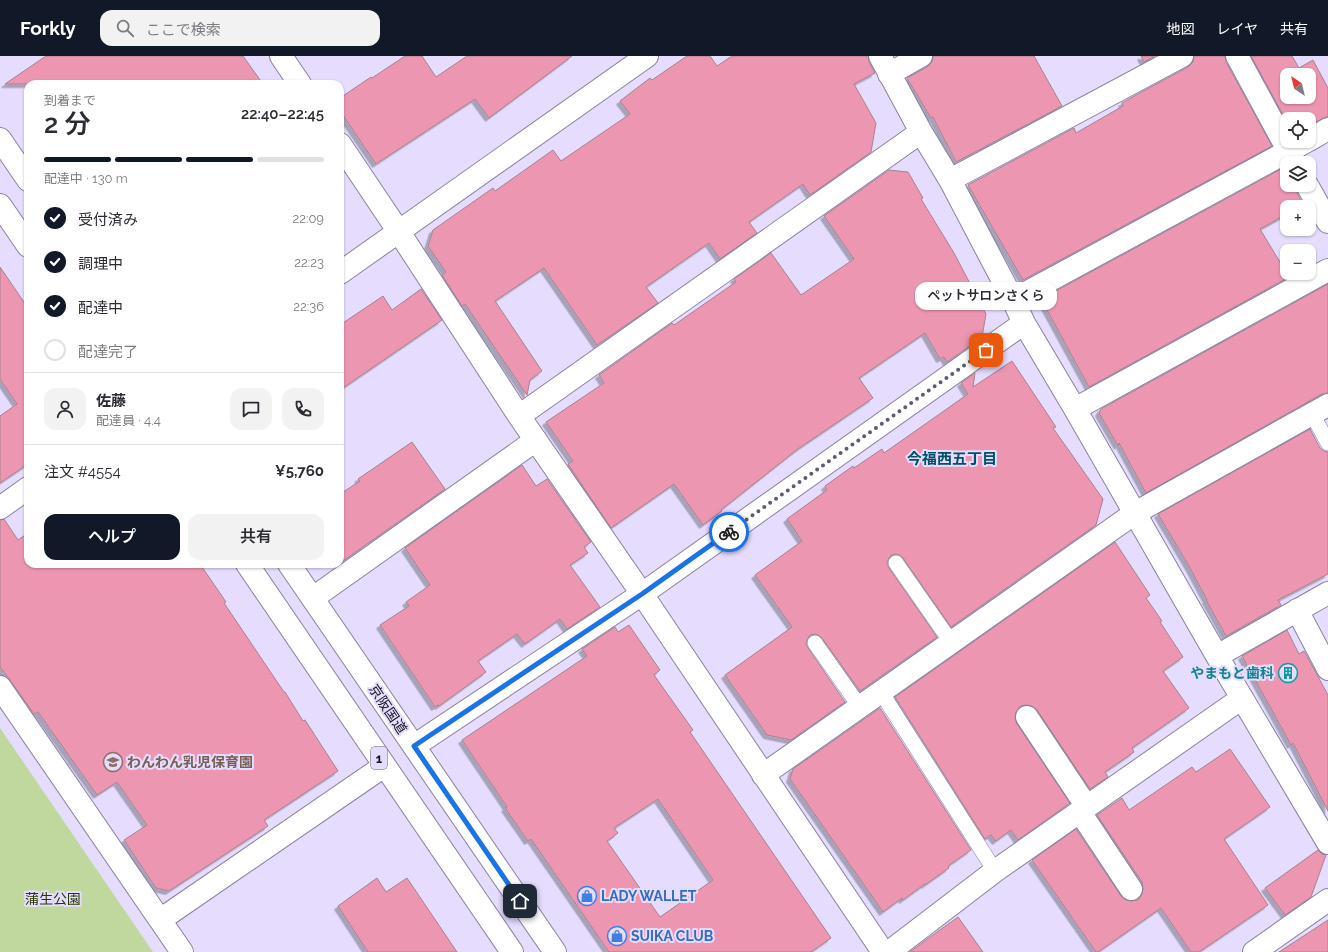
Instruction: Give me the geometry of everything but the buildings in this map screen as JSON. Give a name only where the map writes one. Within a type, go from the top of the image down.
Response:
[{"type":"main road","points":[[281,56],[297,80]]},
{"type":"main road","points":[[344,270],[647,56]]},
{"type":"main road","points":[[921,56],[884,65],[921,132],[950,180],[1014,300],[1024,323],[1328,844]]},
{"type":"main road","points":[[950,180],[1182,56]]},
{"type":"main road","points":[[1237,56],[1300,149]]},
{"type":"main road","points":[[1014,300],[1300,149],[1328,129]]},
{"type":"main road","points":[[519,416],[921,132]]},
{"type":"main road","points":[[0,139],[24,174]]},
{"type":"main road","points":[[344,150],[400,232],[519,416],[642,594],[883,952]]},
{"type":"main road","points":[[1311,192],[1328,222]]},
{"type":"main road","points":[[0,205],[24,240]]},
{"type":"main road","points":[[1075,409],[1328,270]]},
{"type":"main road","points":[[414,746],[642,594],[1024,323]]},
{"type":"main road","points":[[763,775],[1135,513],[1320,410]]},
{"type":"main road","points":[[313,598],[536,440]]},
{"type":"main road","points":[[0,508],[24,491]]},
{"type":"main road","name":"1","points":[[250,568],[512,952]]},
{"type":"main road","name":"京阪国道","points":[[292,568],[555,952]]},
{"type":"main road","points":[[1217,656],[1328,593]]},
{"type":"main road","points":[[1297,610],[1328,669]]},
{"type":"main road","points":[[0,687],[182,952]]},
{"type":"main road","points":[[889,952],[995,871],[1242,698]]},
{"type":"main road","points":[[1027,717],[1131,889]]},
{"type":"main road","points":[[160,920],[384,766]]},
{"type":"main road","points":[[1254,952],[1328,900]]},
{"type":"lane","points":[[1320,410],[1328,443]]},
{"type":"lane","points":[[896,563],[951,642]]},
{"type":"lane","points":[[815,643],[860,707]]},
{"type":"lane","points":[[881,692],[995,871]]},
{"type":"green space","name":"蒲生公園","points":[[0,728],[153,952],[0,952]]},
{"type":"way so far","points":[[729,532],[986,350]]},
{"type":"place","name":"ペットサロンさくら","points":[[986,350]]},
{"type":"place","name":"やまもと歯科","points":[[1288,673]]},
{"type":"place","name":"わんわん乳児保育園","points":[[113,762]]},
{"type":"place","name":"LADY WALLET","points":[[587,896]]},
{"type":"place","name":"SUIKA CLUB","points":[[617,936]]},
{"type":"district","name":"今福西五丁目","points":[[952,459]]},
{"type":"route","points":[[520,901],[414,746],[642,594],[729,532]]}]
